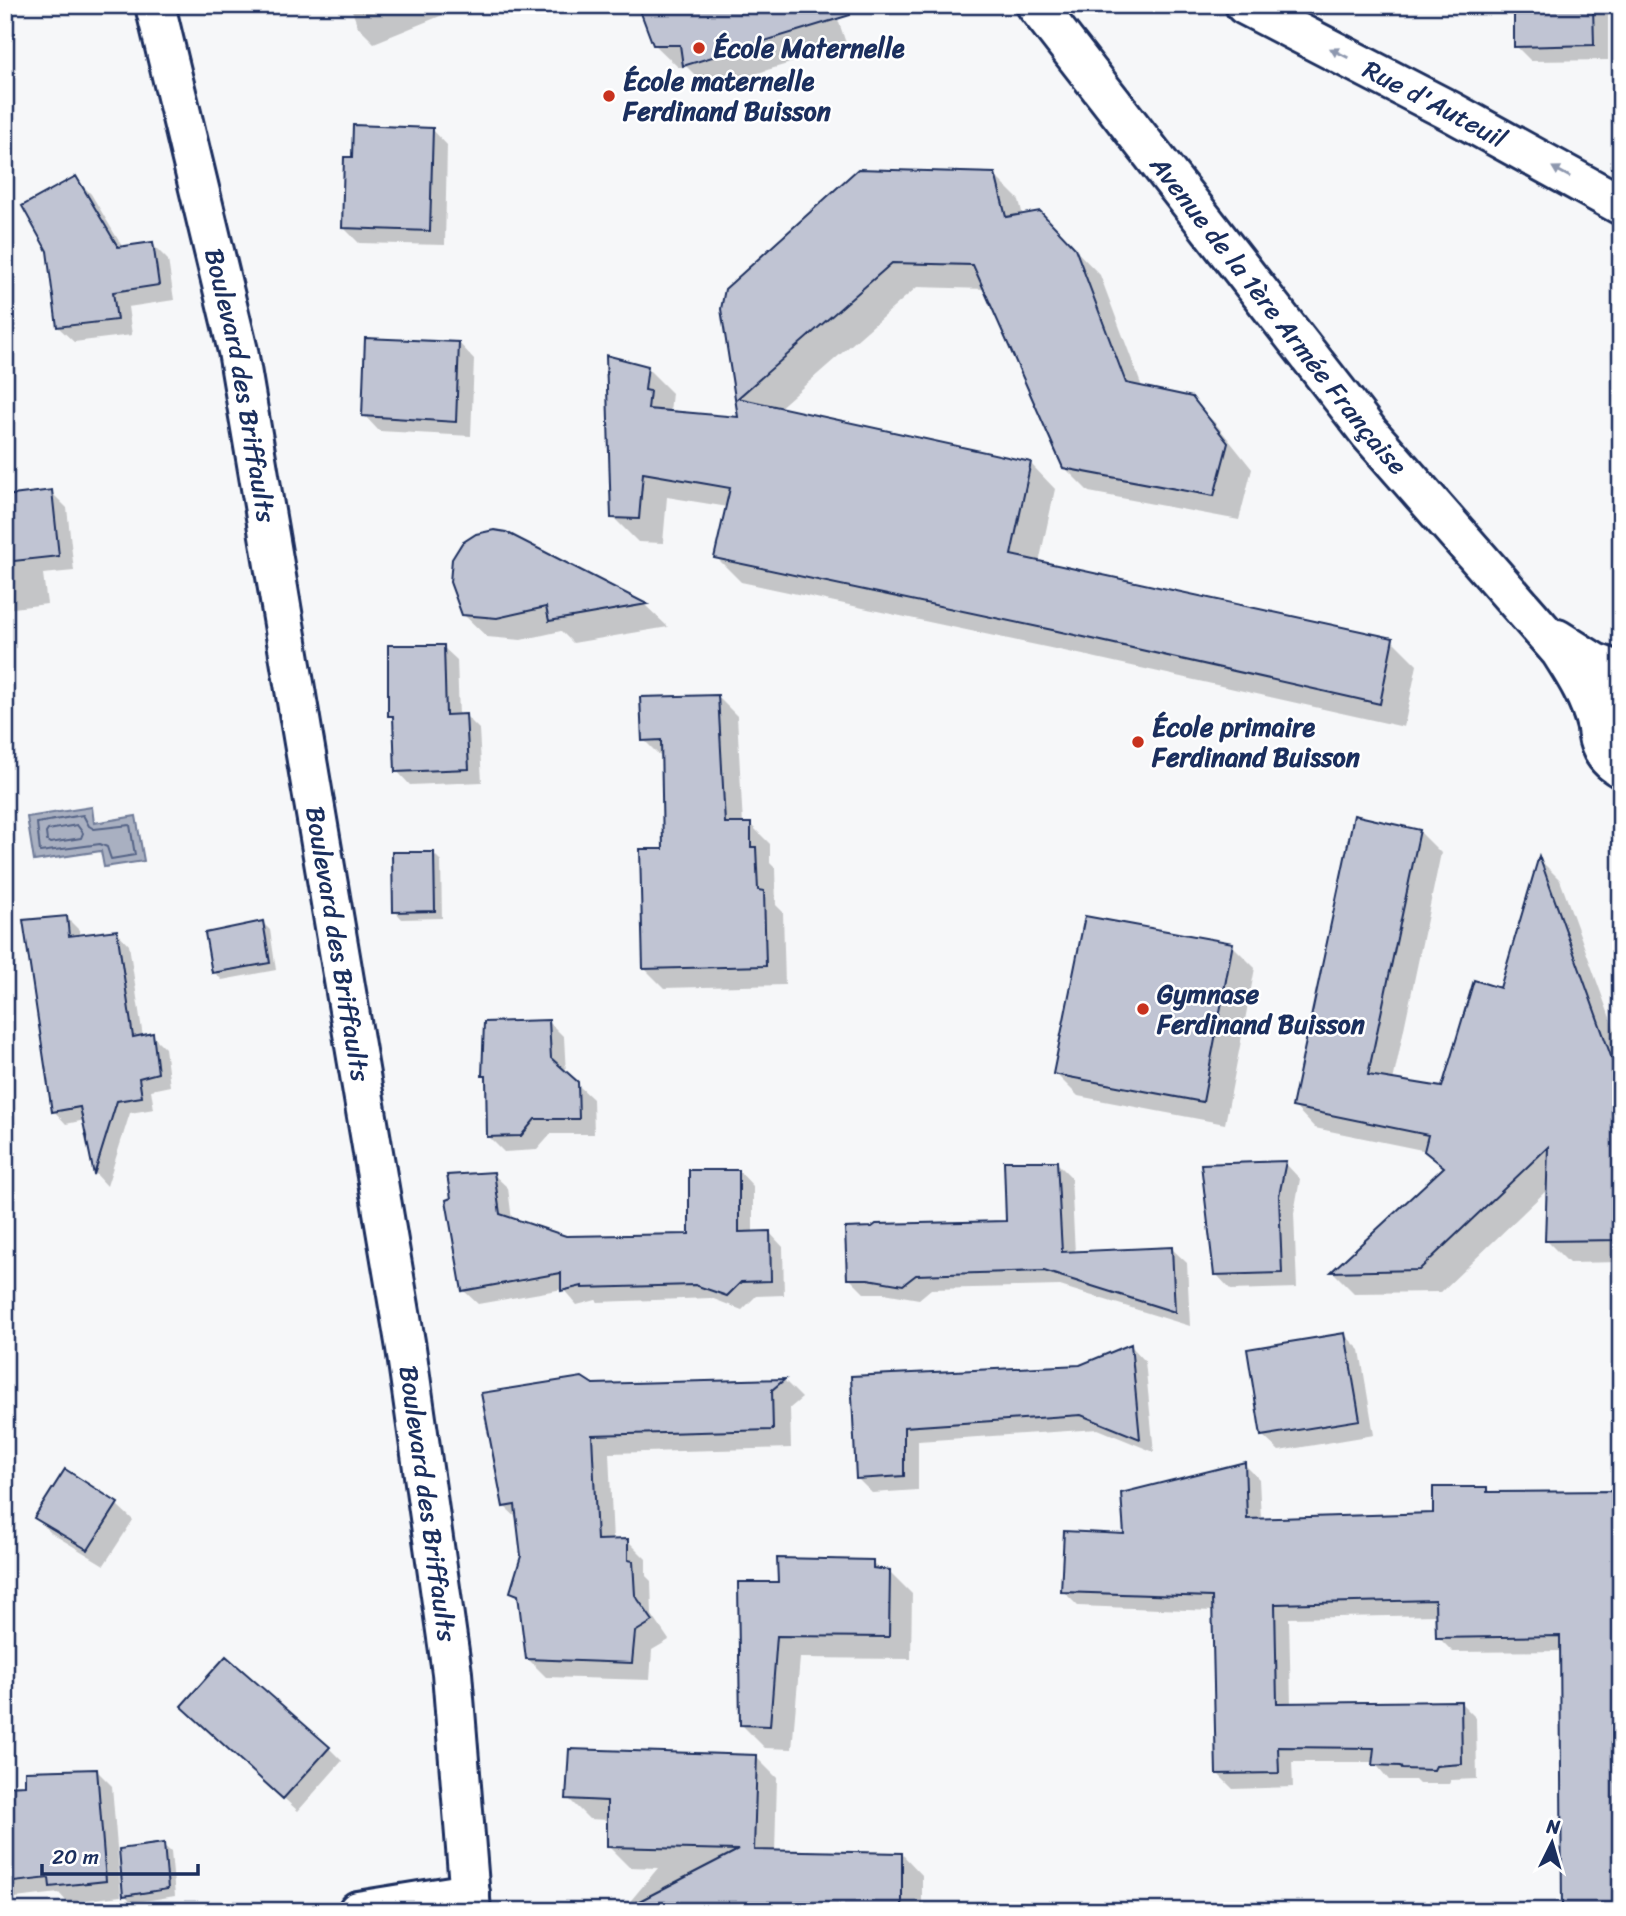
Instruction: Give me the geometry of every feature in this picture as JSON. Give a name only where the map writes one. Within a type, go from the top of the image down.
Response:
[{"type":"street","name":"Boulevard des Briffaults","points":[[155,5],[238,351],[406,1348],[452,1673],[470,1902]]},
{"type":"street","name":"Avenue de la 1ère Armée Française","points":[[1036,5],[1370,433],[1560,651],[1592,706],[1602,750],[1612,763],[1621,768]]},
{"type":"street","name":"Rue d'Auteuil","points":[[1245,5],[1450,111],[1621,205]]},
{"type":"street","name":"Avenue de la 1ère Armée Française","points":[[1530,618],[1566,646],[1595,663],[1621,673]]},
{"type":"street","points":[[1597,727],[1596,719],[1601,704],[1621,683]]},
{"type":"street","points":[[358,1911],[470,1902]]},
{"type":"water","points":[[92,807],[94,823],[136,816],[144,861],[104,867],[101,851],[34,861],[27,817]]},
{"type":"building","name":"École Maternelle","points":[[638,5],[848,5],[850,15],[683,66],[680,45],[653,45]]},
{"type":"building","points":[[1514,5],[1593,5],[1594,45],[1514,47]]},
{"type":"building","points":[[353,125],[433,128],[430,231],[342,228],[344,157],[352,157]]},
{"type":"building","points":[[858,169],[995,173],[1006,217],[1040,211],[1075,248],[1126,383],[1192,397],[1228,443],[1214,496],[1063,468],[973,265],[892,263],[738,398],[1031,462],[1011,555],[1393,638],[1380,704],[1057,631],[714,558],[730,488],[643,473],[639,519],[611,518],[606,355],[648,366],[645,390],[650,391],[648,409],[738,417],[721,309],[725,289]]},
{"type":"building","points":[[76,176],[118,247],[153,242],[159,285],[113,292],[117,320],[57,327],[47,251],[22,206]]},
{"type":"building","points":[[365,338],[459,342],[456,422],[362,416]]},
{"type":"building","points":[[52,490],[59,556],[5,562],[5,496]]},
{"type":"building","points":[[494,530],[506,532],[647,604],[549,621],[546,607],[497,618],[462,615],[450,582],[452,559],[462,543],[476,534]]},
{"type":"building","points":[[388,645],[444,645],[446,715],[466,714],[469,769],[395,772],[393,716],[388,716]]},
{"type":"building","points":[[718,695],[725,823],[751,823],[751,847],[756,847],[758,890],[764,891],[766,966],[643,969],[640,849],[663,849],[661,740],[642,741],[640,697]]},
{"type":"building","points":[[1354,815],[1420,830],[1368,1075],[1442,1087],[1474,980],[1500,988],[1539,856],[1621,1084],[1621,1240],[1545,1241],[1548,1147],[1419,1270],[1331,1272],[1444,1167],[1424,1151],[1428,1135],[1292,1107]]},
{"type":"building","points":[[392,852],[434,852],[435,911],[393,912]]},
{"type":"building","points":[[67,916],[69,936],[117,930],[133,1037],[153,1033],[158,1073],[139,1078],[142,1097],[117,1101],[94,1175],[80,1107],[52,1112],[23,920]]},
{"type":"building","name":"Gymnase Ferdinand Buisson","points":[[1085,916],[1233,943],[1203,1102],[1053,1074]]},
{"type":"building","points":[[263,921],[270,963],[212,973],[205,933]]},
{"type":"building","points":[[549,1020],[551,1058],[578,1082],[579,1119],[535,1119],[521,1136],[487,1137],[486,1076],[482,1076],[484,1022]]},
{"type":"building","points":[[1004,1161],[1057,1161],[1062,1252],[1172,1247],[1175,1312],[1044,1271],[916,1275],[903,1285],[868,1279],[847,1279],[845,1228],[872,1227],[876,1224],[1006,1221]]},
{"type":"building","points":[[1286,1161],[1279,1196],[1282,1273],[1214,1275],[1201,1164]]},
{"type":"building","points":[[689,1170],[739,1170],[739,1232],[770,1231],[771,1281],[741,1282],[727,1296],[695,1285],[582,1286],[561,1291],[561,1273],[462,1291],[446,1200],[451,1198],[447,1175],[494,1172],[500,1214],[566,1236],[689,1234]]},
{"type":"building","points":[[1345,1333],[1360,1420],[1261,1436],[1247,1349]]},
{"type":"building","points":[[1131,1344],[1140,1439],[1081,1415],[904,1427],[904,1476],[856,1479],[851,1376],[1080,1365]]},
{"type":"building","points":[[582,1377],[593,1384],[785,1379],[772,1390],[773,1430],[592,1435],[597,1540],[628,1539],[628,1560],[633,1561],[635,1595],[653,1621],[635,1632],[632,1663],[526,1659],[518,1595],[510,1592],[521,1556],[515,1505],[503,1507],[481,1393]]},
{"type":"building","points":[[1245,1462],[1247,1519],[1433,1513],[1433,1487],[1487,1487],[1487,1492],[1621,1491],[1621,1911],[1562,1911],[1560,1636],[1436,1638],[1435,1600],[1275,1604],[1277,1703],[1461,1701],[1462,1764],[1436,1766],[1434,1770],[1402,1769],[1400,1766],[1372,1765],[1374,1748],[1278,1747],[1279,1773],[1216,1774],[1212,1597],[1061,1592],[1064,1531],[1124,1534],[1121,1493]]},
{"type":"building","points":[[65,1469],[118,1503],[88,1550],[34,1518]]},
{"type":"building","points":[[777,1558],[873,1560],[873,1568],[890,1570],[889,1637],[777,1636],[770,1726],[740,1725],[738,1582],[778,1582]]},
{"type":"building","points":[[226,1656],[330,1747],[283,1799],[181,1706]]},
{"type":"building","points":[[569,1749],[757,1755],[754,1850],[902,1853],[902,1911],[620,1911],[738,1850],[607,1847],[607,1801],[566,1799]]},
{"type":"building","points":[[97,1769],[106,1881],[50,1887],[49,1878],[5,1883],[5,1786],[25,1785],[25,1771]]},
{"type":"building","points":[[164,1843],[168,1889],[123,1896],[119,1849]]},
{"type":"place","name":"École Maternelle","points":[[699,48]]},
{"type":"place","name":"École maternelle Ferdinand Buisson","points":[[609,96]]},
{"type":"place","name":"École primaire Ferdinand Buisson","points":[[1138,742]]},
{"type":"place","name":"Gymnase Ferdinand Buisson","points":[[1143,1009]]}]
